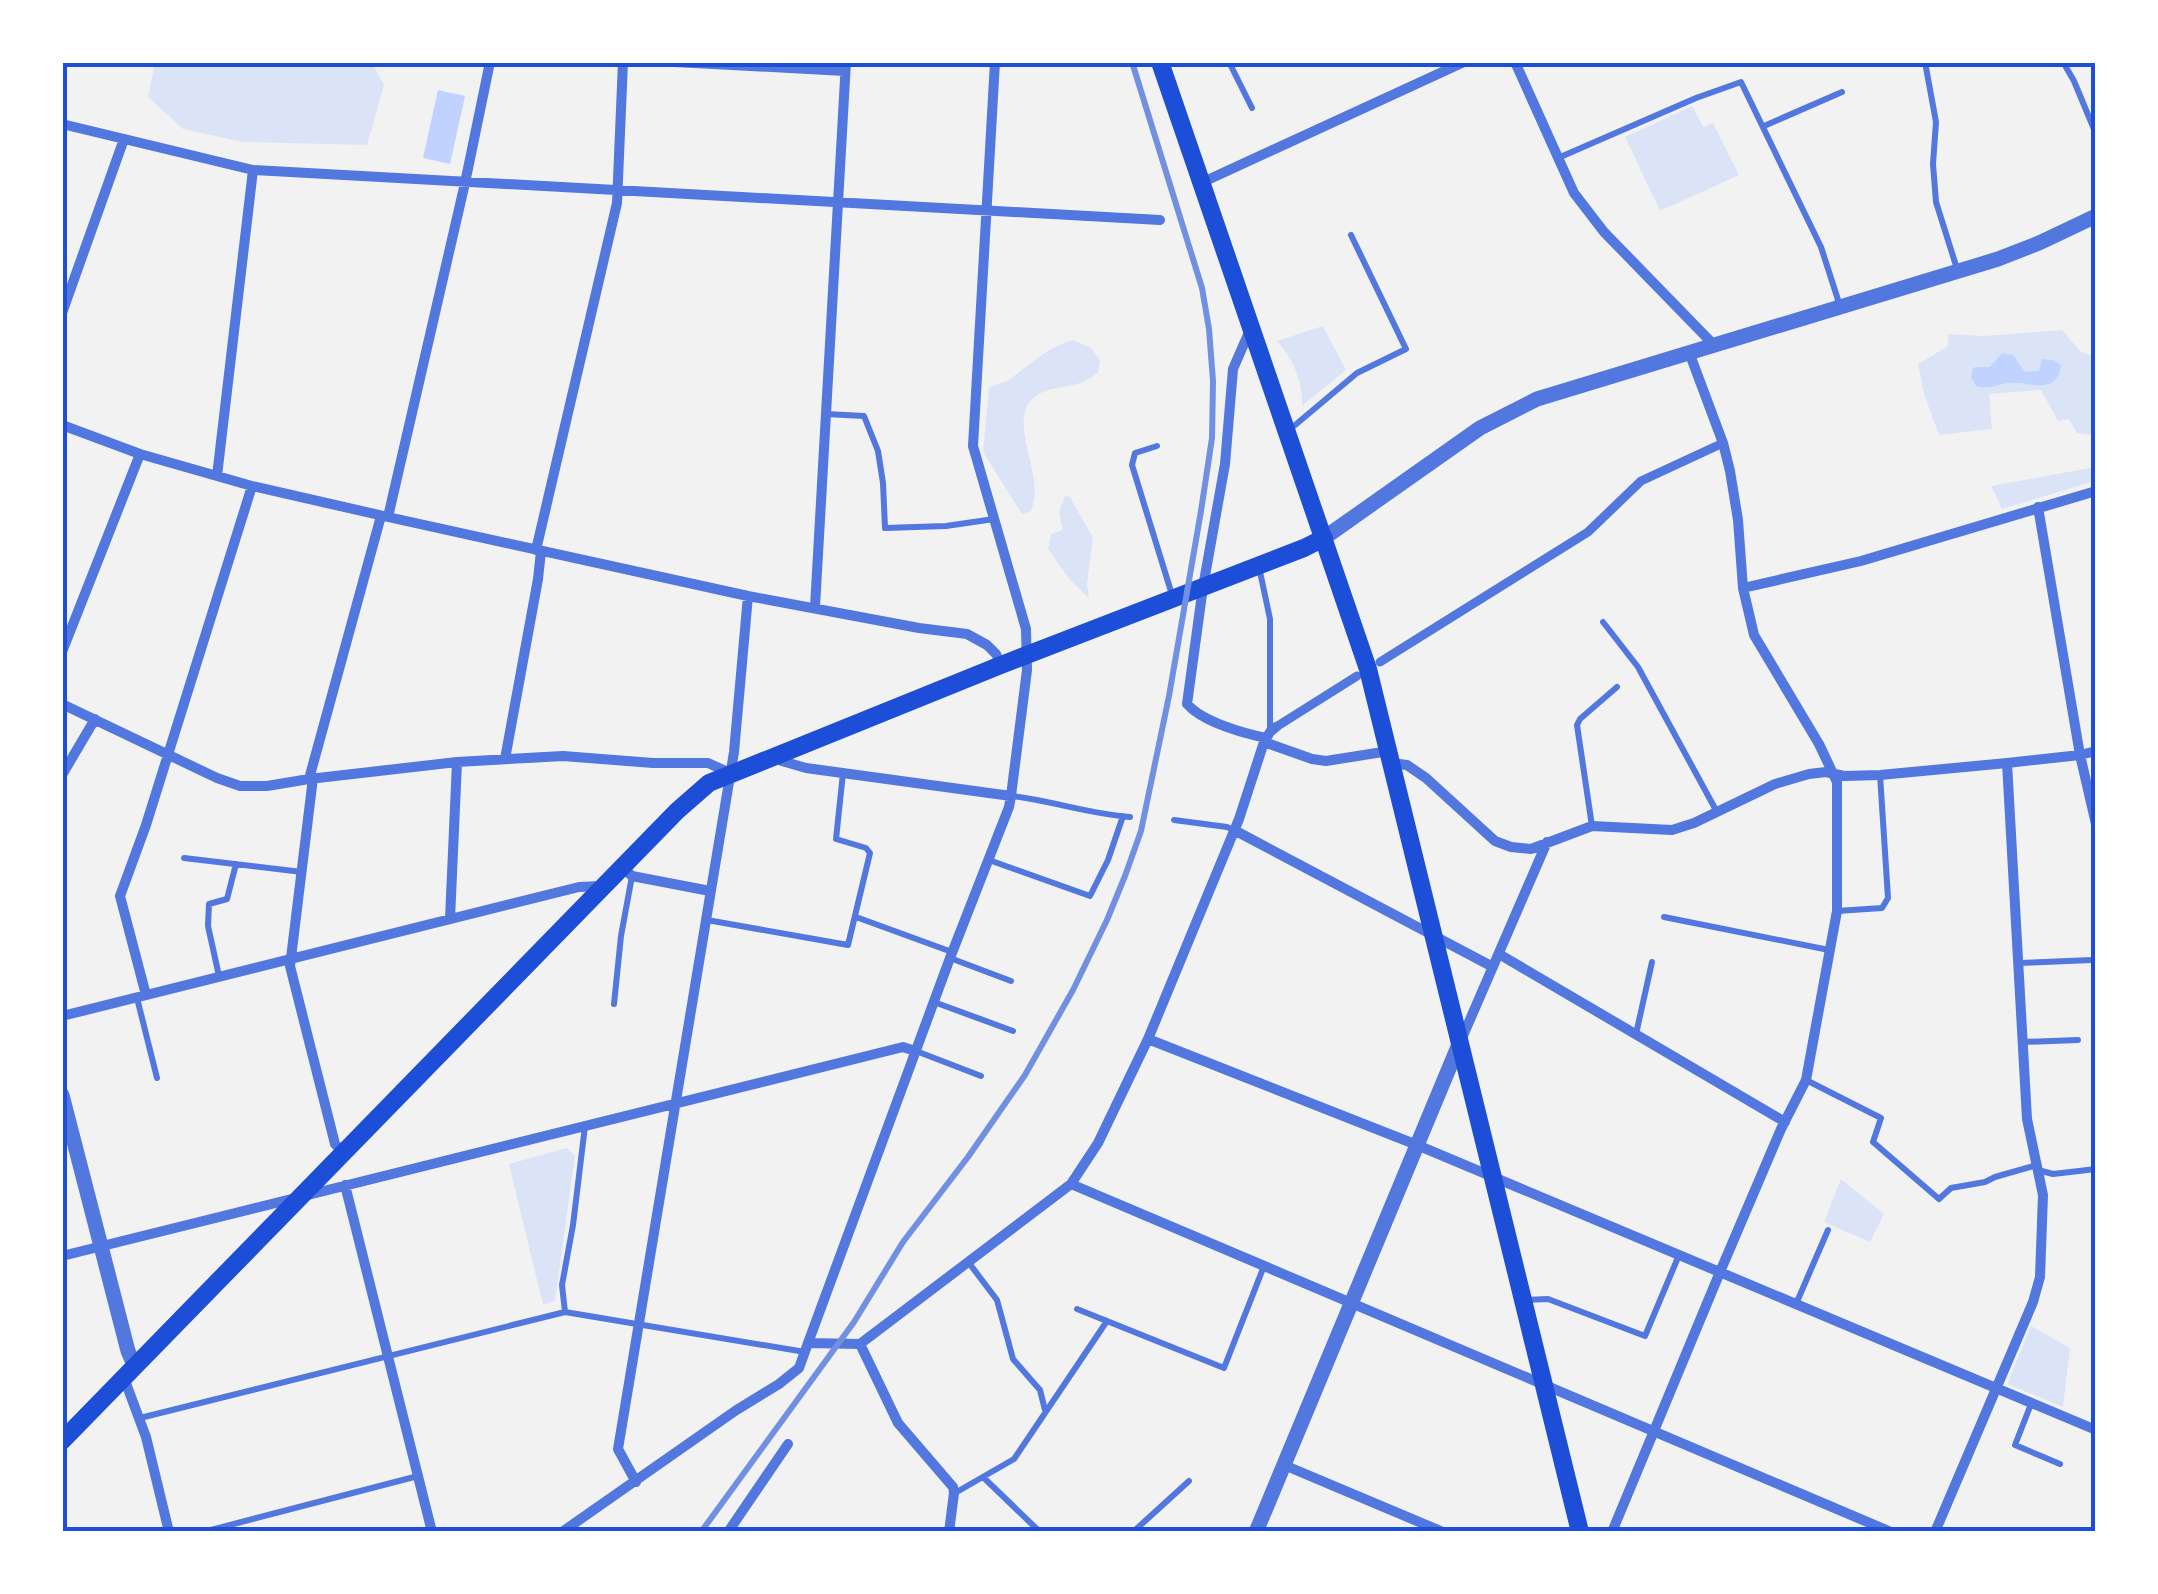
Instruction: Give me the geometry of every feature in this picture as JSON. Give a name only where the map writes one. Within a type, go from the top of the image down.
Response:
[{"type":"main road","points":[[1160,62],[1368,669],[1580,1532]]},
{"type":"main road","points":[[62,1441],[604,886],[627,872],[692,796],[709,783],[1324,538]]},
{"type":"street","points":[[342,1152],[335,1144],[290,958],[311,778],[384,517],[465,183],[490,62]]},
{"type":"street","points":[[505,759],[538,580],[538,550],[616,203],[623,62]]},
{"type":"street","points":[[675,62],[845,67],[815,607]]},
{"type":"street","points":[[564,1531],[799,1368],[1011,796],[1027,654],[1026,629],[973,446],[995,62]]},
{"type":"street","points":[[1201,183],[1464,62]]},
{"type":"street","points":[[1515,62],[1574,193],[1604,232],[1713,344]]},
{"type":"street","points":[[62,124],[253,170],[1160,220]]},
{"type":"street","points":[[62,313],[124,139]]},
{"type":"street","points":[[217,476],[253,170]]},
{"type":"street","points":[[1324,538],[1465,438],[1507,413],[1561,390],[1958,272],[2039,244],[2096,216]]},
{"type":"street","points":[[1250,328],[1233,369],[1224,464],[1187,704],[1193,712],[1242,733],[1269,735],[1312,759],[1390,758],[1426,778],[1495,841],[1531,848],[1592,826],[1672,830],[1774,784],[1809,774],[1880,776],[2096,751]]},
{"type":"street","points":[[1612,1532],[1720,1272],[1806,1080],[1838,911],[1836,782],[1819,744],[1754,635],[1743,588],[1736,506],[1724,443],[1689,352]]},
{"type":"street","points":[[62,425],[140,454],[252,486],[384,517],[748,596],[967,634],[987,645],[1001,665]]},
{"type":"street","points":[[1380,662],[1588,532],[1641,481],[1724,443]]},
{"type":"street","points":[[62,652],[140,454]]},
{"type":"street","points":[[142,997],[120,896],[252,486]]},
{"type":"street","points":[[1743,588],[1861,561],[2096,491]]},
{"type":"street","points":[[2038,508],[2080,755],[2096,824]]},
{"type":"street","points":[[636,1482],[618,1448],[730,773],[748,596]]},
{"type":"street","points":[[807,1347],[860,1344],[1070,1184],[1098,1143],[1148,1039],[1269,735],[1357,676]]},
{"type":"street","points":[[62,704],[240,786],[457,762],[563,756],[708,764],[730,773]]},
{"type":"street","points":[[62,775],[95,719]]},
{"type":"street","points":[[769,758],[806,768],[1011,796]]},
{"type":"street","points":[[450,919],[457,762]]},
{"type":"street","points":[[1935,1532],[2040,1278],[2043,1196],[2027,1119],[2007,763]]},
{"type":"street","points":[[1234,830],[1493,968]]},
{"type":"street","points":[[1256,1532],[1547,842]]},
{"type":"street","points":[[627,872],[710,891]]},
{"type":"street","points":[[62,1016],[579,888],[604,886]]},
{"type":"street","points":[[1499,954],[1786,1122]]},
{"type":"street","points":[[1148,1039],[1418,1145],[2096,1430]]},
{"type":"street","points":[[62,1256],[904,1047],[915,1051]]},
{"type":"street","points":[[62,1096],[73,1162],[102,1246],[169,1532]]},
{"type":"street","points":[[1070,1184],[1891,1532]]},
{"type":"street","points":[[345,1185],[432,1532]]},
{"type":"street","points":[[860,1344],[898,1423],[953,1486],[949,1532]]},
{"type":"street","points":[[728,1532],[788,1444]]},
{"type":"street","points":[[1284,1464],[1443,1532]]},
{"type":"lane","points":[[1230,62],[1252,108]]},
{"type":"lane","points":[[1925,62],[1936,122],[1936,202],[1958,272]]},
{"type":"lane","points":[[2063,62],[2096,134]]},
{"type":"lane","points":[[1557,158],[1741,82],[1822,246],[1840,307]]},
{"type":"lane","points":[[1764,126],[1842,92]]},
{"type":"lane","points":[[1287,432],[1356,374],[1406,349],[1351,235]]},
{"type":"lane","points":[[825,414],[864,416],[878,451],[884,483],[885,528],[946,526],[994,519]]},
{"type":"lane","points":[[1157,446],[1135,453],[1132,464],[1173,599]]},
{"type":"lane","points":[[1259,566],[1270,619],[1269,735]]},
{"type":"lane","points":[[1603,622],[1638,668],[1717,812]]},
{"type":"lane","points":[[1592,826],[1577,725],[1617,687]]},
{"type":"lane","points":[[706,919],[848,945],[870,853],[836,838],[844,773]]},
{"type":"lane","points":[[1838,911],[1882,908],[1888,898],[1880,776]]},
{"type":"lane","points":[[988,860],[1090,896],[1127,817],[1011,796]]},
{"type":"lane","points":[[1174,820],[1234,830]]},
{"type":"lane","points":[[184,858],[302,872]]},
{"type":"lane","points":[[219,977],[208,926],[209,904],[227,899],[236,864]]},
{"type":"lane","points":[[614,1004],[627,872]]},
{"type":"lane","points":[[856,917],[1011,981]]},
{"type":"lane","points":[[1664,917],[1831,950]]},
{"type":"lane","points":[[2019,963],[2092,960]]},
{"type":"lane","points":[[1636,1034],[1652,962]]},
{"type":"lane","points":[[142,997],[157,1078]]},
{"type":"lane","points":[[934,1002],[1012,1031]]},
{"type":"lane","points":[[2023,1042],[2078,1040]]},
{"type":"lane","points":[[915,1051],[981,1076]]},
{"type":"lane","points":[[1806,1080],[1881,1118],[1873,1142],[1939,1199],[1951,1188],[2038,1168],[2053,1174],[2096,1168]]},
{"type":"lane","points":[[565,1312],[562,1286],[574,1225],[585,1126]]},
{"type":"lane","points":[[1796,1304],[1828,1230]]},
{"type":"lane","points":[[1523,1300],[1548,1299],[1644,1336],[1679,1255]]},
{"type":"lane","points":[[969,1263],[997,1300],[1013,1359],[1040,1390],[1045,1411]]},
{"type":"lane","points":[[1078,1308],[1224,1368],[1264,1266]]},
{"type":"lane","points":[[140,1418],[565,1312],[807,1347]]},
{"type":"lane","points":[[954,1493],[1014,1458],[1107,1322]]},
{"type":"lane","points":[[2032,1404],[2015,1445],[2060,1464]]},
{"type":"lane","points":[[204,1532],[418,1476]]},
{"type":"lane","points":[[983,1477],[1040,1532]]},
{"type":"lane","points":[[1133,1532],[1190,1480]]},
{"type":"shaded area","points":[[155,63],[372,63],[384,85],[367,145],[243,142],[183,129],[148,97]]},
{"type":"shaded area","points":[[1692,106],[1703,127],[1713,123],[1739,175],[1660,211],[1625,137]]},
{"type":"shaded area","points":[[1323,326],[1346,370],[1302,406],[1296,371],[1277,341]]},
{"type":"shaded area","points":[[2062,330],[2081,352],[2095,357],[2091,435],[2077,433],[2069,419],[2058,421],[2041,390],[1989,394],[1992,429],[1939,435],[1918,364],[1948,346],[1948,334],[1984,336]]},
{"type":"shaded area","points":[[1073,340],[1091,348],[1100,360],[1098,373],[1080,383],[1043,392],[1028,404],[1024,433],[1035,499],[1030,512],[1022,514],[983,452],[989,388]]},
{"type":"shaded area","points":[[2095,467],[2095,481],[2002,509],[1991,486]]},
{"type":"shaded area","points":[[1065,496],[1070,497],[1093,538],[1089,598],[1070,580],[1048,549],[1051,534],[1063,530],[1059,512]]},
{"type":"shaded area","points":[[567,1148],[575,1156],[555,1301],[543,1305],[509,1164]]},
{"type":"shaded area","points":[[1841,1179],[1884,1214],[1870,1242],[1824,1222]]},
{"type":"shaded area","points":[[2031,1326],[2070,1348],[2063,1407],[2007,1384]]},
{"type":"water","points":[[438,90],[465,96],[450,164],[423,158]]},
{"type":"water","points":[[2002,353],[2013,355],[2025,372],[2039,371],[2042,359],[2061,365],[2054,381],[2047,384],[1976,386],[1972,370],[1990,367]]},
{"type":"railway","points":[[701,1532],[854,1322],[903,1242],[1025,1075],[1107,920],[1141,831],[1201,511],[1212,438],[1213,381],[1202,288],[1132,62]]}]
